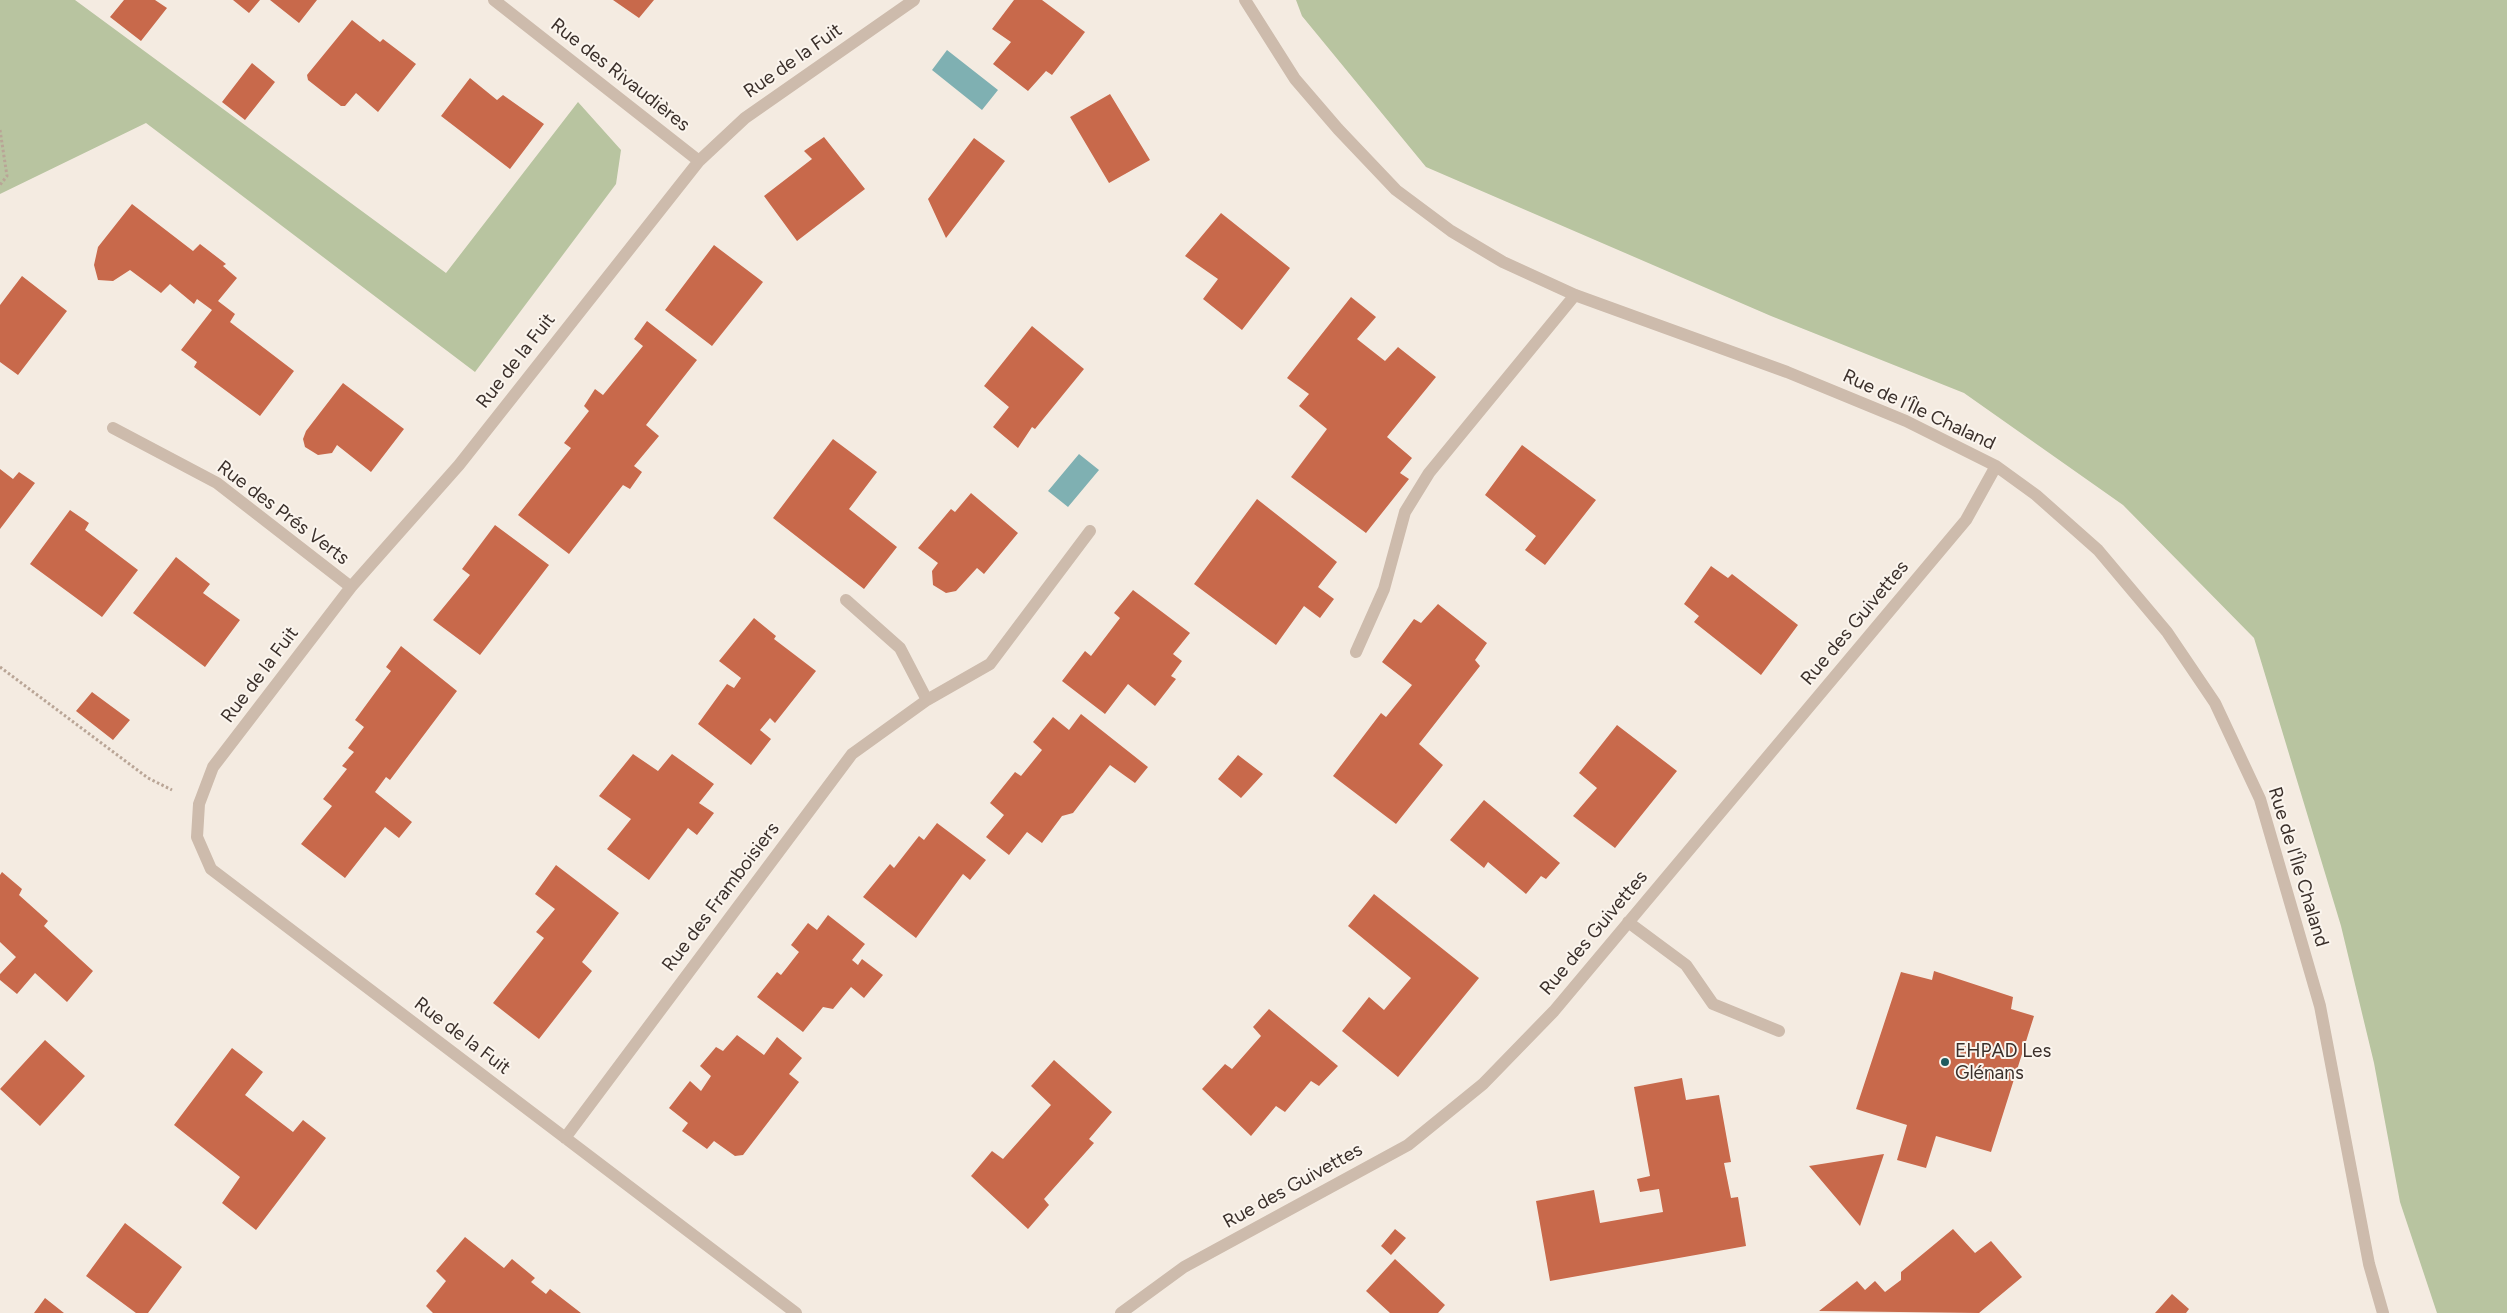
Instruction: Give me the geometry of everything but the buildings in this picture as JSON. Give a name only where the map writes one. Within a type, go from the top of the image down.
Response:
[{"type":"street","name":"Rue des Rivaudières","points":[[494,0],[699,161]]},
{"type":"street","name":"Rue de la Fuit","points":[[796,1313],[211,869],[197,837],[199,804],[213,767],[351,587],[458,466],[699,161],[745,118],[914,0]]},
{"type":"street","name":"Rue de l'Île Chaland","points":[[1245,0],[1262,30],[1295,79],[1338,129],[1396,190],[1450,231],[1503,262],[1575,295],[1814,384],[1906,421],[1996,466],[2036,495],[2098,550],[2167,632],[2215,703],[2260,798],[2320,1006],[2369,1264],[2383,1313]]},
{"type":"street","points":[[1356,652],[1384,589],[1405,512],[1429,473],[1575,295]]},
{"type":"street","name":"Rue des Prés Verts","points":[[113,428],[217,484],[351,587]]},
{"type":"street","name":"Rue des Guivettes","points":[[1121,1313],[1184,1267],[1408,1144],[1483,1084],[1554,1011],[1966,520],[1996,466]]},
{"type":"street","name":"Rue des Framboisiers","points":[[565,1138],[852,754],[927,700],[990,664],[1090,531]]},
{"type":"street","points":[[846,600],[900,648],[927,700]]},
{"type":"street","points":[[1628,922],[1686,965],[1713,1004],[1779,1031]]},
{"type":"path","points":[[0,130],[7,176],[0,185]]},
{"type":"path","points":[[0,667],[148,778],[199,804]]},
{"type":"green space","points":[[0,0],[75,0],[446,273],[578,102],[621,150],[616,184],[475,372],[146,123],[0,194]]},
{"type":"green space","points":[[1296,0],[2507,0],[2507,1313],[2437,1313],[2400,1202],[2374,1063],[2341,926],[2254,638],[2123,505],[1964,393],[1771,316],[1426,167],[1302,16]]},
{"type":"water","points":[[947,50],[998,90],[982,110],[932,70]]},
{"type":"water","points":[[1079,454],[1099,470],[1068,507],[1048,491]]},
{"type":"place","name":"EHPAD Les Glénans","points":[[1945,1062]]}]
